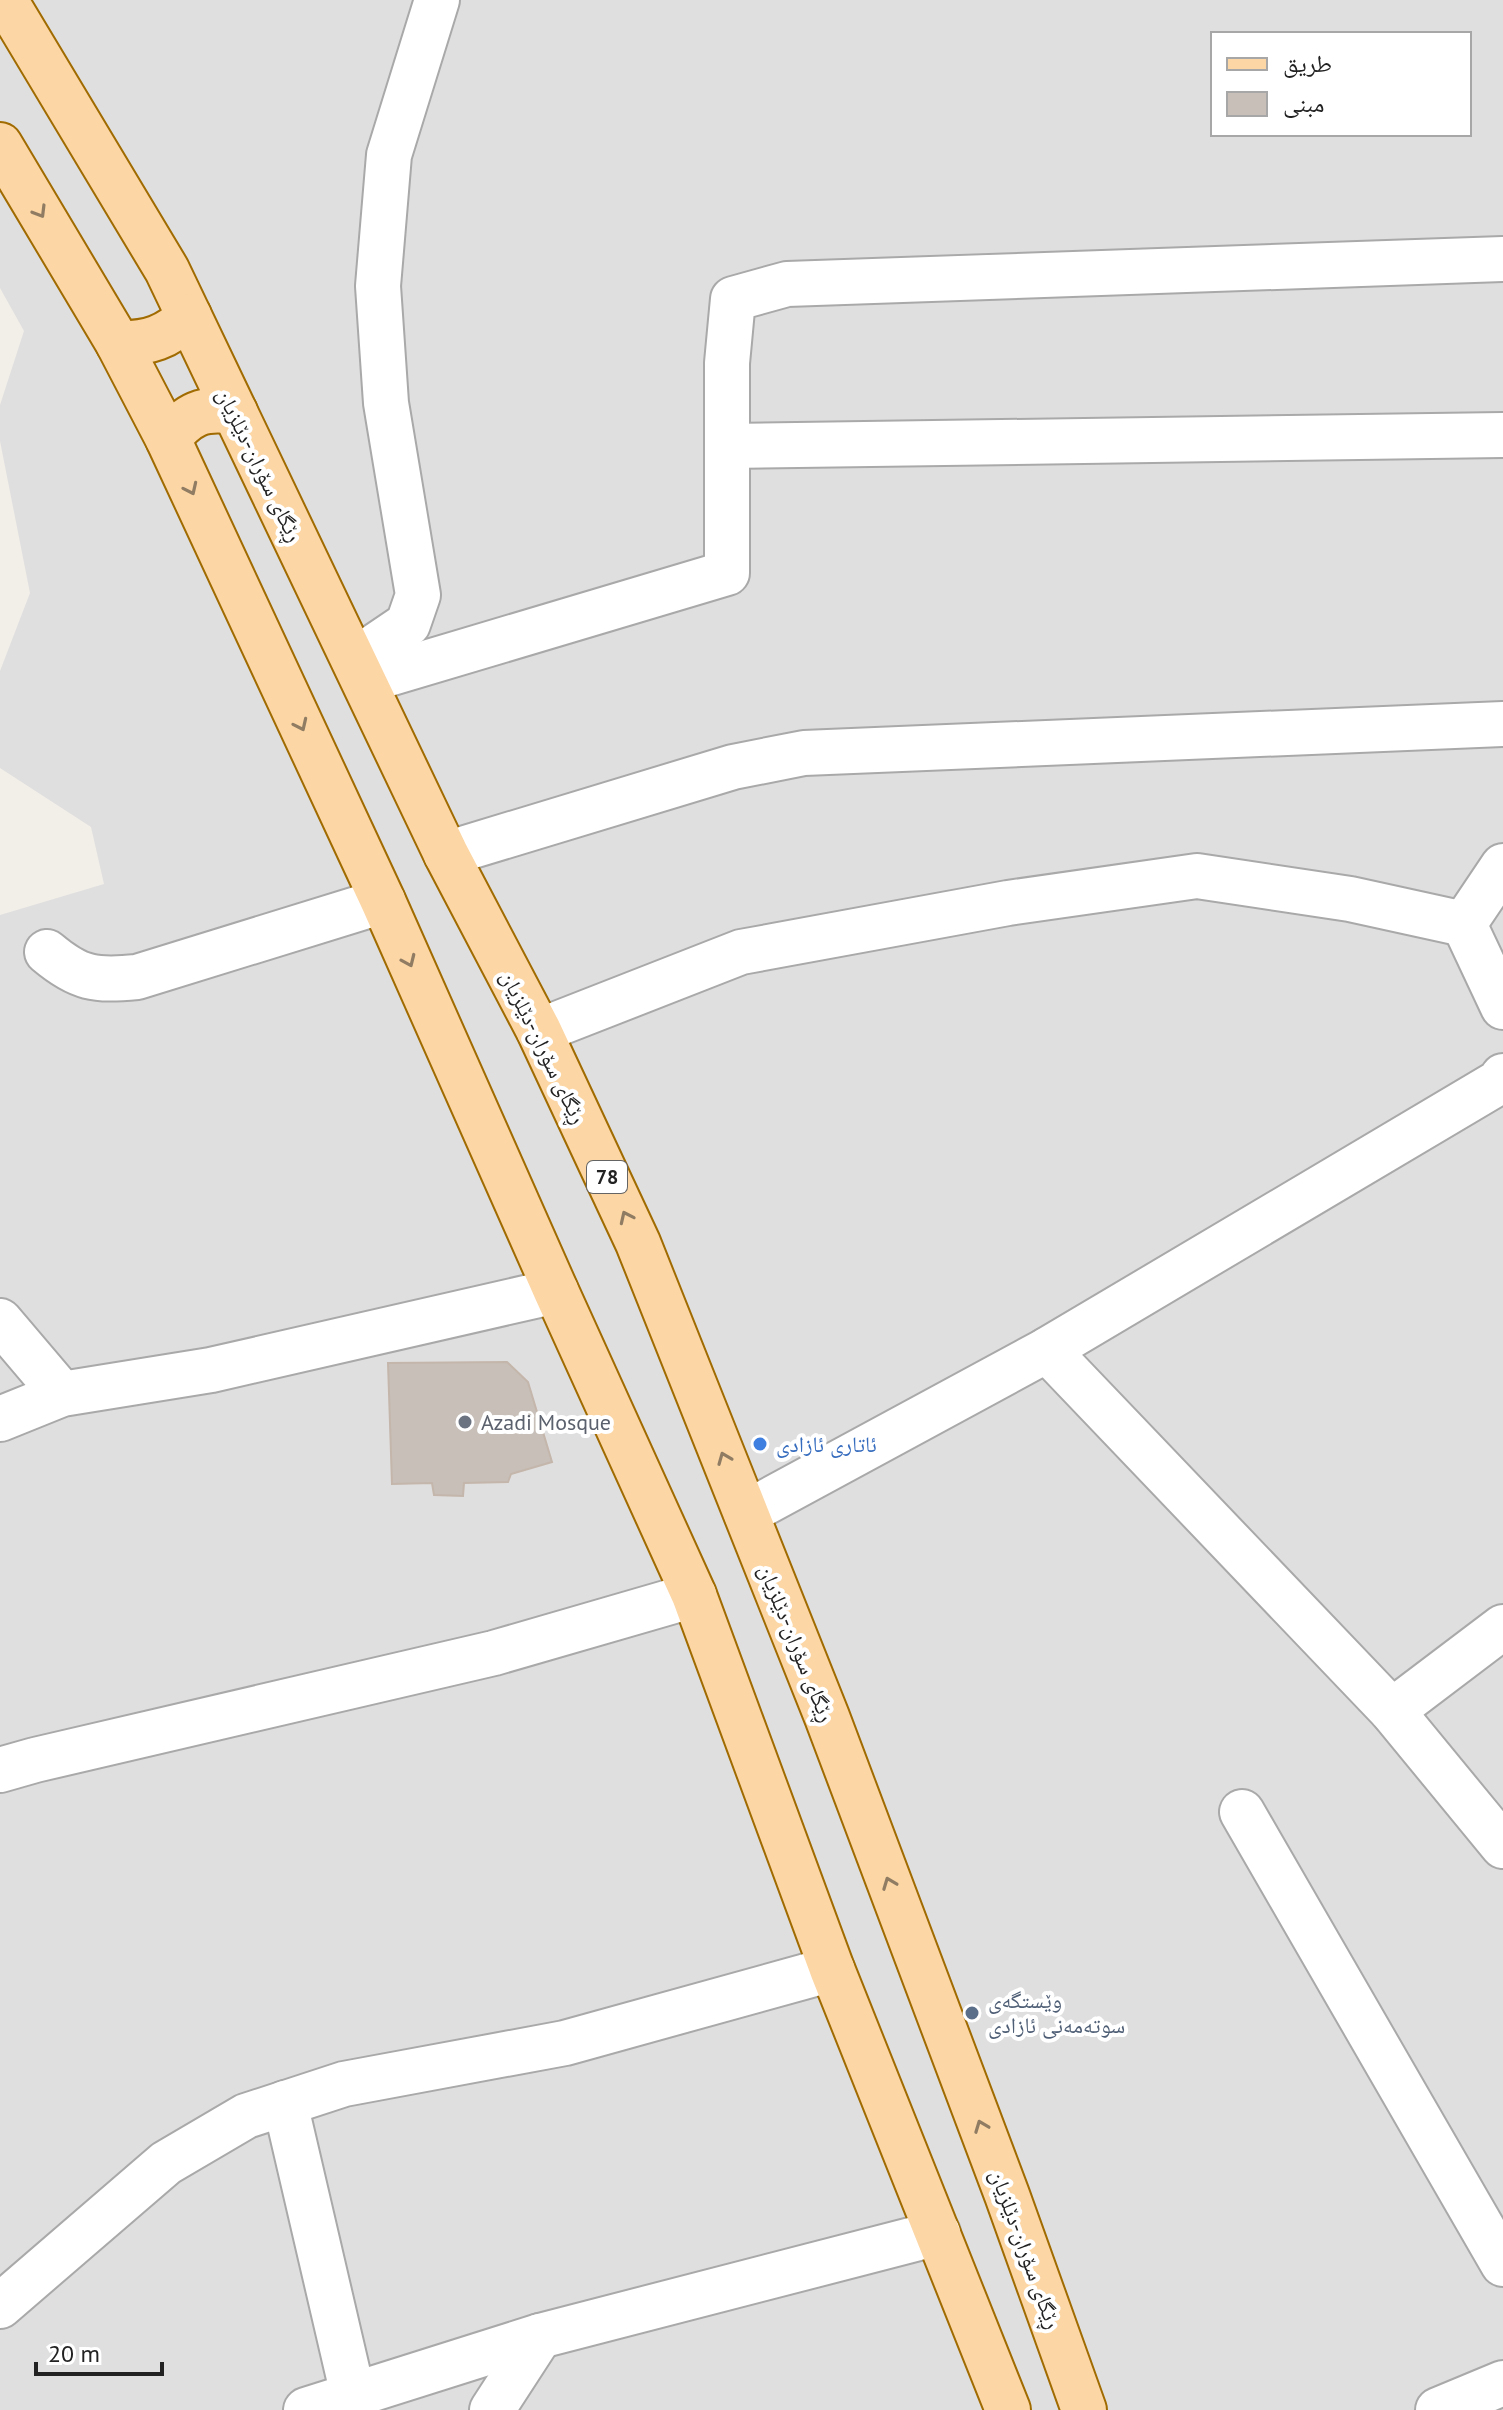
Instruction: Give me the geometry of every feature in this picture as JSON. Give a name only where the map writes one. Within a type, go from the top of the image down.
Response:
[{"type":"main road","name":"ڕێگای سۆران-دێلزیان","points":[[5,0],[167,270],[446,854],[539,1031],[638,1243],[827,1717],[1007,2195],[1084,2410]]},
{"type":"main road","points":[[0,145],[118,343],[168,439],[383,901],[694,1595],[832,1969],[1008,2410]]},
{"type":"main road","points":[[118,343],[138,344],[157,339],[175,330],[189,316]]},
{"type":"main road","points":[[168,439],[180,424],[196,413],[215,409],[235,412]]},
{"type":"street","points":[[359,669],[371,649],[408,624],[418,595],[386,403],[378,286],[389,155],[437,0]]},
{"type":"street","points":[[359,669],[727,573],[727,363],[733,299],[787,284],[1503,259]]},
{"type":"street","points":[[727,446],[1503,435]]},
{"type":"street","points":[[446,854],[733,767],[804,753],[1503,724]]},
{"type":"street","points":[[1464,924],[1503,866]]},
{"type":"street","points":[[539,1031],[741,952],[1008,903],[1197,876],[1350,899],[1464,924]]},
{"type":"street","points":[[47,952],[70,971],[101,981],[137,977],[383,901]]},
{"type":"street","points":[[1464,924],[1503,1007]]},
{"type":"street","points":[[746,1513],[1047,1350],[1499,1082],[1503,1076]]},
{"type":"street","points":[[0,1419],[62,1394],[211,1370],[556,1291]]},
{"type":"street","points":[[0,1321],[62,1394]]},
{"type":"street","points":[[1047,1350],[1392,1711],[1503,1846]]},
{"type":"street","points":[[0,1770],[494,1653],[694,1595]]},
{"type":"street","points":[[1392,1711],[1503,1627]]},
{"type":"street","points":[[1242,1812],[1503,2264]]},
{"type":"street","points":[[0,2306],[166,2163],[246,2116],[344,2084],[565,2043],[832,1969]]},
{"type":"street","points":[[285,2103],[353,2395]]},
{"type":"street","points":[[306,2410],[540,2336],[938,2233]]},
{"type":"street","points":[[492,2410],[540,2336]]},
{"type":"street","points":[[1438,2410],[1503,2383]]},
{"type":"shaded area","points":[[0,0],[1503,0],[1503,2410],[0,2410],[0,915],[104,884],[91,827],[0,768],[0,671],[30,593],[0,441],[0,405],[24,331],[0,288]]},
{"type":"building","name":"Azadi Mosque","points":[[507,1362],[528,1382],[552,1462],[511,1474],[508,1482],[464,1483],[463,1496],[434,1495],[432,1483],[392,1484],[388,1363]]},
{"type":"place","name":"Azadi Mosque","points":[[465,1422]]},
{"type":"place","name":"ئاتاری ئازادی","points":[[760,1444]]},
{"type":"place","name":"وێستگەی سوتەمەنی ئازادی","points":[[972,2013]]}]
